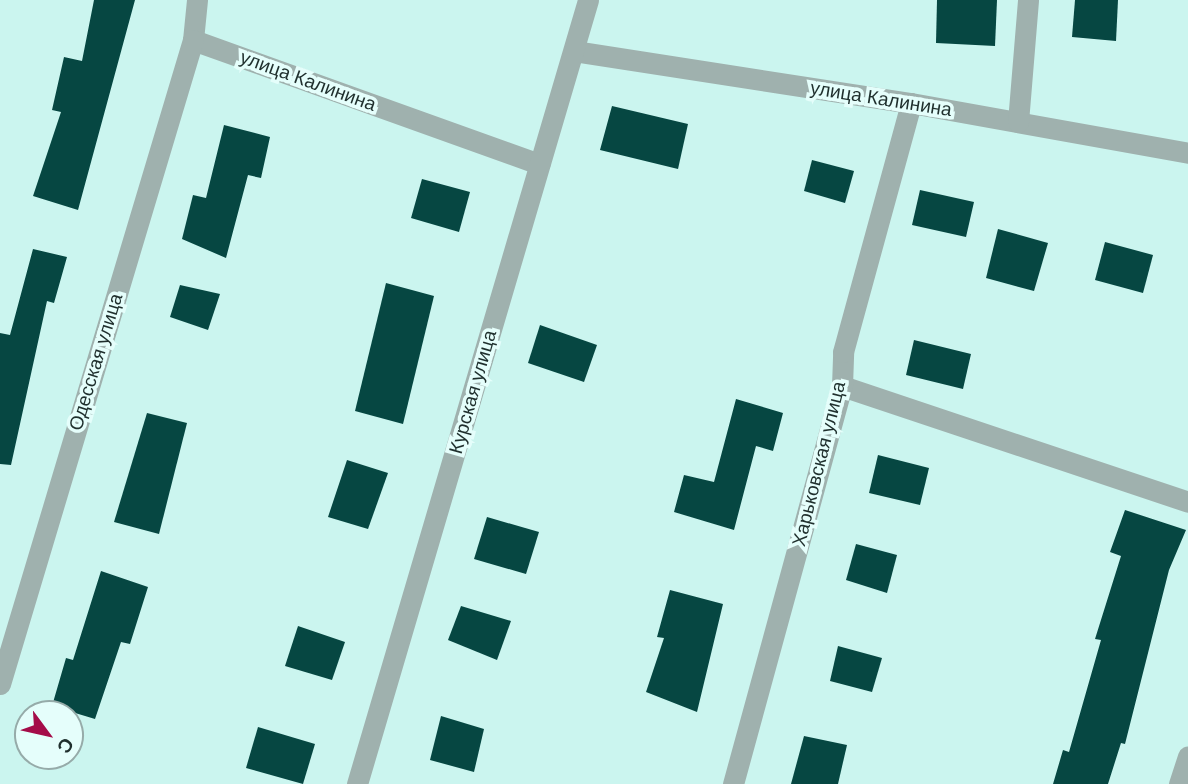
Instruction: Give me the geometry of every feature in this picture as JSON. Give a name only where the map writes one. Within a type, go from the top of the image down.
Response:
[{"type":"street","points":[[193,40],[197,0]]},
{"type":"street","name":"Курская улица","points":[[357,784],[588,0]]},
{"type":"street","points":[[1018,122],[1028,0]]},
{"type":"street","name":"улица Калинина","points":[[193,40],[540,164]]},
{"type":"street","name":"Одесская улица","points":[[0,684],[193,40]]},
{"type":"street","name":"улица Калинина","points":[[574,51],[911,103],[1188,153]]},
{"type":"street","name":"Харьковская улица","points":[[733,784],[842,386],[842,352],[911,103]]},
{"type":"street","points":[[842,386],[1188,502]]},
{"type":"street","points":[[1179,784],[1188,756]]},
{"type":"building","points":[[94,0],[135,0],[78,210],[33,196],[61,112],[52,110],[64,57],[82,61]]},
{"type":"building","points":[[937,0],[997,0],[995,46],[936,43]]},
{"type":"building","points":[[1075,0],[1118,0],[1116,41],[1072,37]]},
{"type":"building","points":[[612,106],[688,124],[678,169],[600,150]]},
{"type":"building","points":[[224,125],[270,137],[261,178],[248,175],[226,258],[182,239],[193,195],[206,198]]},
{"type":"building","points":[[812,160],[854,171],[845,203],[804,191]]},
{"type":"building","points":[[422,179],[470,192],[459,232],[411,218]]},
{"type":"building","points":[[920,190],[974,202],[966,237],[912,225]]},
{"type":"building","points":[[998,229],[1048,243],[1034,291],[986,278]]},
{"type":"building","points":[[1105,242],[1153,255],[1143,293],[1095,280]]},
{"type":"building","points":[[33,249],[67,257],[54,303],[47,301],[11,465],[0,464],[0,333],[10,335]]},
{"type":"building","points":[[386,283],[434,296],[403,424],[355,411]]},
{"type":"building","points":[[180,285],[220,294],[208,330],[170,317]]},
{"type":"building","points":[[540,325],[597,345],[584,382],[528,363]]},
{"type":"building","points":[[914,340],[971,354],[963,389],[906,375]]},
{"type":"building","points":[[736,399],[783,413],[773,451],[756,446],[734,530],[674,512],[684,475],[714,482]]},
{"type":"building","points":[[147,413],[187,423],[159,534],[114,522]]},
{"type":"building","points":[[878,455],[929,468],[920,505],[869,493]]},
{"type":"building","points":[[347,460],[388,473],[368,529],[328,517]]},
{"type":"building","points":[[1125,510],[1186,530],[1169,570],[1125,744],[1121,743],[1108,784],[1053,784],[1063,750],[1069,752],[1101,640],[1095,639],[1121,556],[1110,552]]},
{"type":"building","points":[[487,517],[539,532],[526,574],[474,559]]},
{"type":"building","points":[[856,544],[897,555],[887,593],[846,580]]},
{"type":"building","points":[[101,571],[148,587],[130,644],[121,642],[95,719],[84,716],[84,700],[54,700],[66,658],[73,660]]},
{"type":"building","points":[[670,590],[723,604],[697,712],[646,692],[664,638],[657,637]]},
{"type":"building","points":[[461,606],[511,621],[497,660],[448,640]]},
{"type":"building","points":[[298,626],[345,642],[332,680],[285,666]]},
{"type":"building","points":[[838,646],[882,658],[872,692],[830,681]]},
{"type":"building","points":[[441,716],[484,729],[474,772],[430,760]]},
{"type":"building","points":[[258,727],[315,744],[303,784],[246,768]]},
{"type":"building","points":[[804,736],[847,745],[838,784],[791,784]]}]
